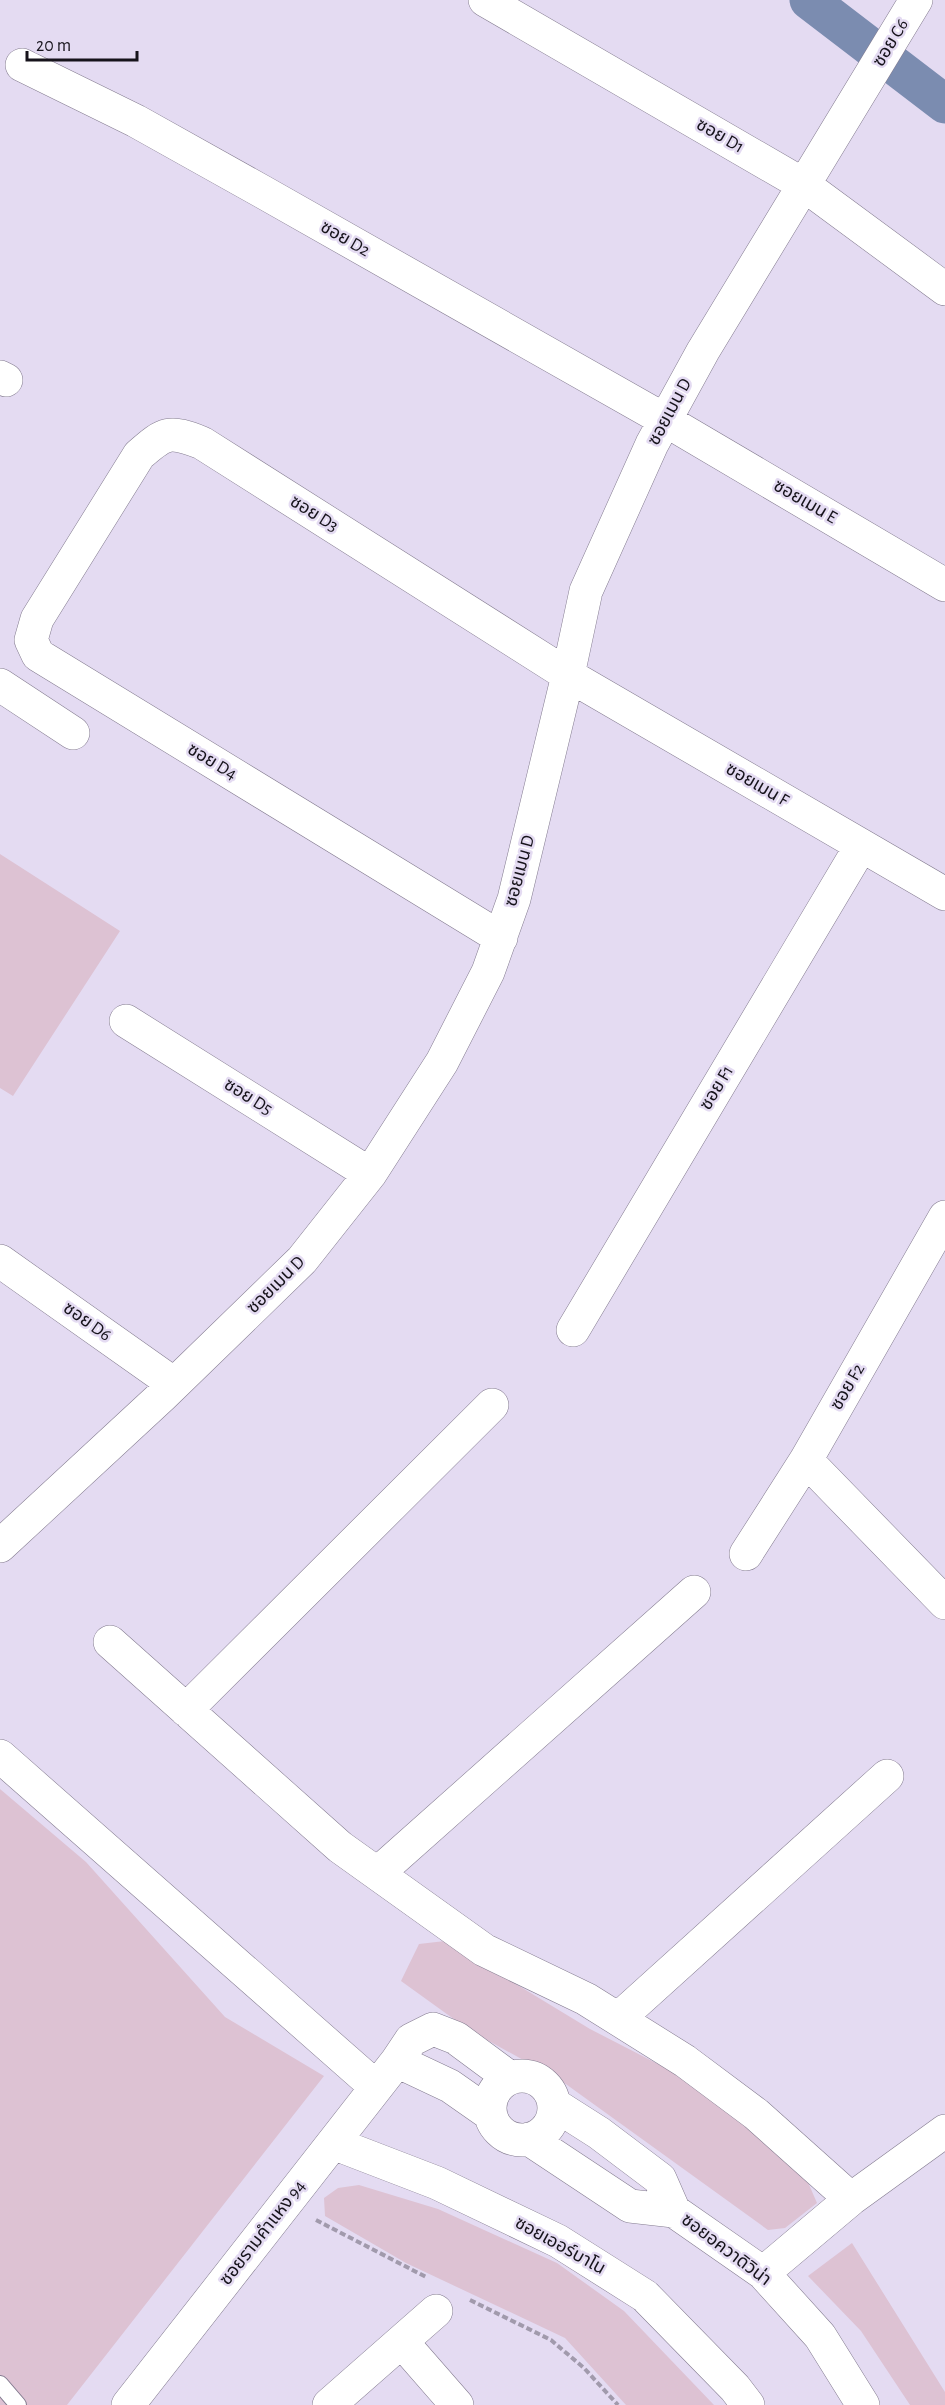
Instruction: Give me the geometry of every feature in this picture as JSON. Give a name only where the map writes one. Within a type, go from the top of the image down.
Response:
[{"type":"street","name":"ซอย D1","points":[[484,0],[804,184],[945,289]]},
{"type":"street","name":"ซอย C6","points":[[865,86],[913,4]]},
{"type":"street","name":"ซอย D2","points":[[22,65],[136,121],[665,420]]},
{"type":"street","name":"ซอยเมน D","points":[[0,1546],[174,1384],[302,1260],[370,1174],[442,1062],[488,972],[514,898],[586,591],[652,444],[703,351],[865,86]]},
{"type":"street","name":"ซอยเมน E","points":[[665,420],[945,585]]},
{"type":"street","name":"ซอย D3","points":[[87,537],[139,456],[158,438],[177,433],[202,443],[568,675]]},
{"type":"street","name":"ซอย D4","points":[[87,537],[37,619],[31,640],[38,655],[501,938]]},
{"type":"street","name":"ซอยเมน F","points":[[568,675],[945,894]]},
{"type":"street","points":[[0,685],[73,733]]},
{"type":"street","name":"ซอย F1","points":[[573,1330],[861,846]]},
{"type":"street","name":"ซอย D5","points":[[126,1021],[370,1174]]},
{"type":"street","name":"ซอย F2","points":[[746,1554],[806,1460],[945,1217]]},
{"type":"street","name":"ซอย D6","points":[[0,1261],[174,1384]]},
{"type":"street","points":[[186,1710],[492,1405]]},
{"type":"street","points":[[806,1460],[945,1603]]},
{"type":"street","points":[[378,1873],[694,1592]]},
{"type":"street","points":[[110,1642],[340,1847],[484,1950],[586,1999],[685,2061],[756,2115],[851,2199]]},
{"type":"street","points":[[0,1756],[376,2086]]},
{"type":"street","points":[[618,2019],[887,1776]]},
{"type":"street","points":[[397,2061],[411,2040],[433,2029],[456,2038],[510,2078],[496,2088],[491,2098],[490,2114]]},
{"type":"street","name":"ซอยรามคําแหง 94","points":[[128,2405],[397,2061]]},
{"type":"street","name":"ซอยอควาดิวิน่า","points":[[397,2061],[450,2086],[490,2114],[497,2128],[504,2135],[514,2139],[529,2139],[630,2206],[674,2211],[763,2273],[820,2336],[862,2405]]},
{"type":"street","name":"ซอยอควาดิวิน่า","points":[[510,2078],[526,2075],[537,2078],[546,2085],[555,2104],[599,2133],[660,2179],[674,2211]]},
{"type":"street","points":[[529,2139],[543,2132],[550,2124],[555,2104]]},
{"type":"street","points":[[763,2273],[851,2199],[945,2131]]},
{"type":"street","name":"ซอยเออร์บาโน","points":[[333,2143],[457,2193],[558,2241],[626,2283],[645,2296],[735,2388],[748,2405]]},
{"type":"street","points":[[329,2405],[436,2312]]},
{"type":"street","points":[[402,2342],[457,2405]]},
{"type":"lane","points":[[0,2384],[18,2405]]},
{"type":"shaded area","points":[[0,854],[120,931],[13,1096],[0,1088]]},
{"type":"shaded area","points":[[0,1789],[86,1862],[225,2017],[324,2076],[67,2405],[0,2405]]},
{"type":"shaded area","points":[[445,1941],[590,2029],[691,2081],[776,2148],[807,2180],[817,2203],[785,2228],[768,2230],[563,2082],[469,2030],[401,1981],[419,1944]]},
{"type":"shaded area","points":[[359,2185],[438,2209],[557,2263],[624,2311],[714,2405],[626,2405],[565,2338],[406,2263],[325,2216],[324,2198],[338,2188]]},
{"type":"shaded area","points":[[852,2243],[945,2392],[945,2405],[910,2405],[861,2331],[808,2276]]},
{"type":"waterway","points":[[809,0],[945,104]]}]
